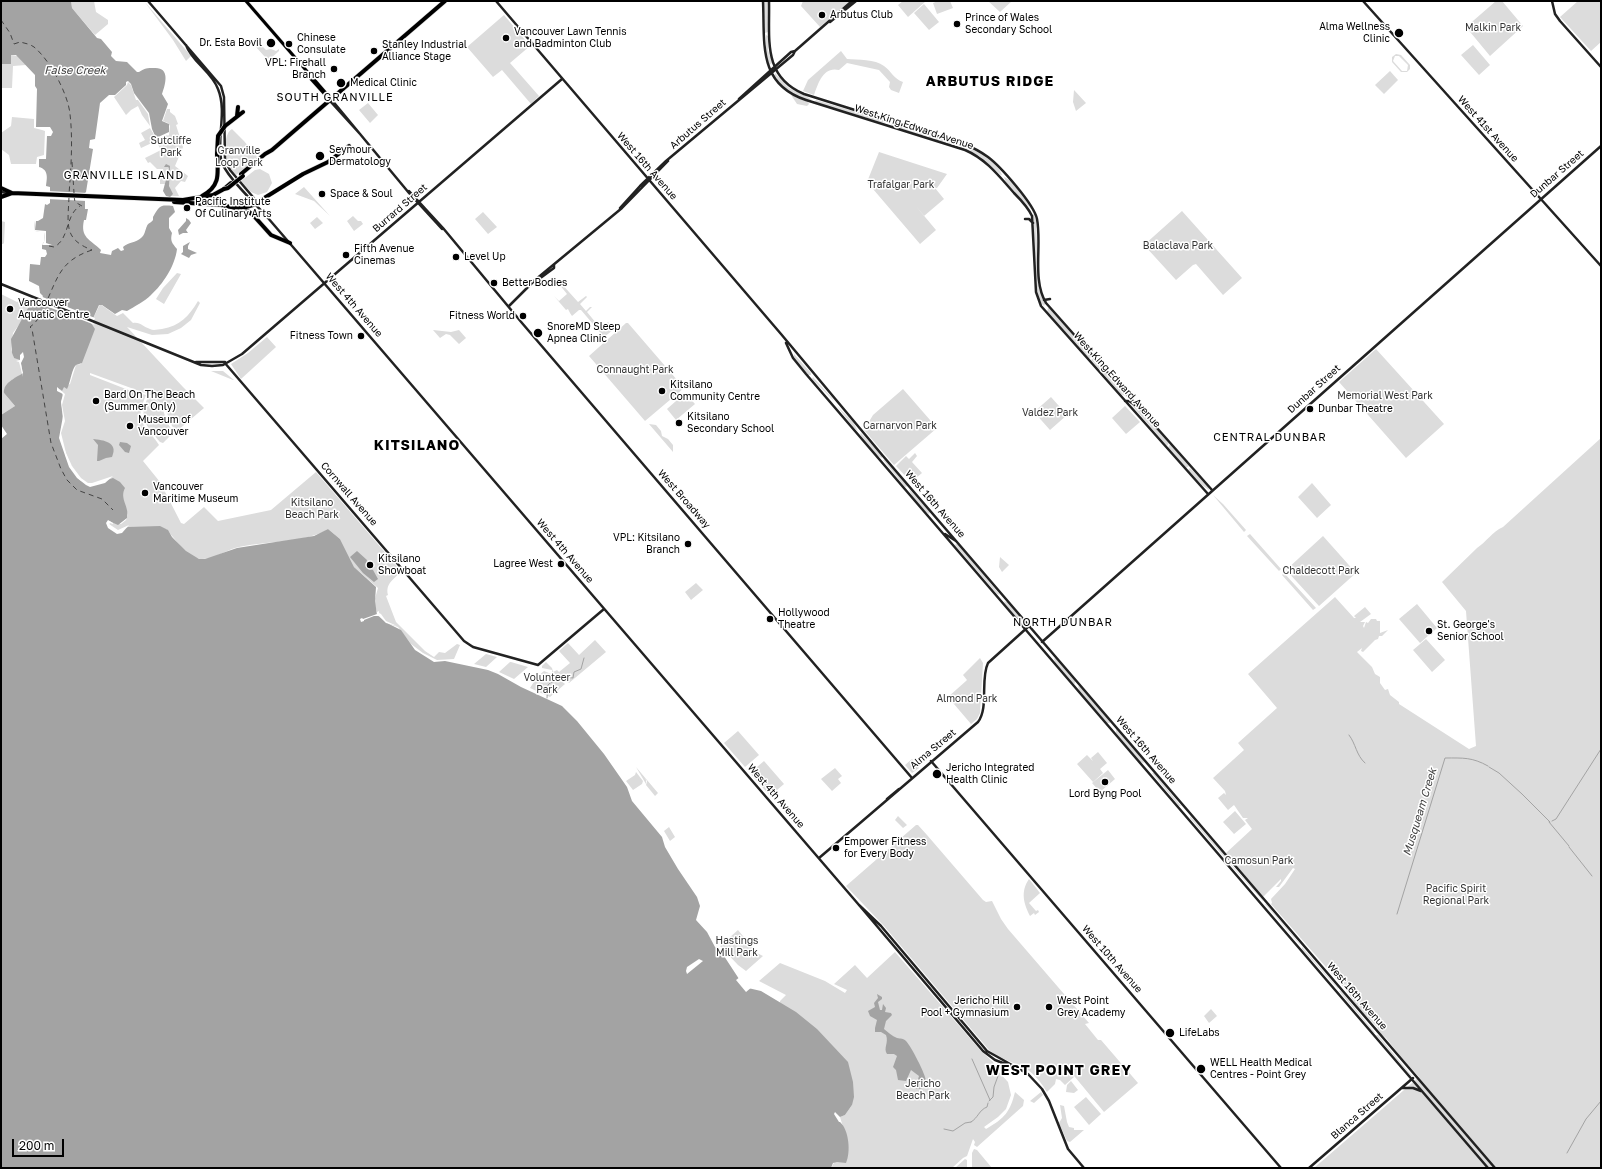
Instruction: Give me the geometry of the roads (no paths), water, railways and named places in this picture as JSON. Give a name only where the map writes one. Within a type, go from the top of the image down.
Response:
[{"type":"highway","points":[[1,196],[12,193],[183,200],[213,195],[224,189],[267,156],[267,154],[445,1]]},
{"type":"highway","points":[[236,117],[238,107]]},
{"type":"highway","points":[[201,198],[212,190],[217,180],[218,136],[223,128],[243,112]]},
{"type":"highway","points":[[155,200],[235,207],[254,205],[303,174],[328,162],[349,146]]},
{"type":"highway","points":[[242,175],[257,160],[258,155],[262,156],[267,154]]},
{"type":"highway","points":[[1,188],[12,193]]},
{"type":"highway","points":[[235,207],[251,213],[270,235],[290,243]]},
{"type":"main road","points":[[148,1],[186,45]]},
{"type":"main road","name":"West Broadway","points":[[246,1],[433,220],[451,238],[912,778]]},
{"type":"main road","name":"West 16th Avenue","points":[[496,1],[1042,642],[1495,1168]]},
{"type":"main road","name":"West King Edward Avenue","points":[[763,1],[764,50],[770,71],[784,88],[801,99],[956,146],[972,153],[992,168],[1025,205],[1031,214],[1033,223],[1036,292],[1039,304],[1208,494]]},
{"type":"main road","name":"West King Edward Avenue","points":[[769,1],[769,46],[775,68],[789,86],[804,94],[966,145],[982,152],[991,160],[1029,202],[1035,213],[1038,223],[1040,287],[1044,299],[1212,490]]},
{"type":"main road","name":"Arbutus Street","points":[[509,306],[534,282],[620,208],[668,160],[770,71],[793,55],[795,51],[852,1]]},
{"type":"main road","name":"Arbutus Street","points":[[829,22],[833,21],[856,1]]},
{"type":"main road","name":"West 41st Avenue","points":[[1363,1],[1601,266]]},
{"type":"main road","points":[[1552,1],[1555,14],[1560,21],[1601,67]]},
{"type":"main road","name":"West 4th Avenue","points":[[186,45],[221,86],[224,98],[225,161],[232,173],[259,207]]},
{"type":"main road","name":"West 4th Avenue","points":[[186,45],[192,55],[215,82],[219,90],[222,106],[220,149],[221,162],[227,172],[259,207],[859,905],[881,926],[987,1051],[1030,1076],[1044,1092],[1068,1149],[1084,1168]]},
{"type":"main road","name":"Burrard Street","points":[[1,284],[201,365],[212,366],[226,362],[242,354],[562,79]]},
{"type":"main road","name":"Dunbar Street","points":[[1039,645],[1601,146]]},
{"type":"main road","points":[[1,192],[12,193]]},
{"type":"main road","points":[[1025,219],[1030,219],[1033,223]]},
{"type":"main road","points":[[1044,299],[1050,299]]},
{"type":"main road","name":"West 16th Avenue","points":[[786,342],[797,363],[1488,1168]]},
{"type":"main road","name":"Cornwall Avenue","points":[[226,362],[461,638],[473,647],[538,665],[604,609]]},
{"type":"main road","points":[[1118,393],[1126,398],[1130,397]]},
{"type":"main road","points":[[1125,401],[1130,402],[1140,409]]},
{"type":"main road","points":[[1201,486],[1208,490],[1212,490]]},
{"type":"main road","points":[[943,533],[956,541]]},
{"type":"main road","points":[[1025,629],[1029,626]]},
{"type":"main road","name":"Alma Street","points":[[819,858],[978,722],[982,715],[987,664],[989,660],[1025,629]]},
{"type":"main road","name":"West 10th Avenue","points":[[931,761],[1281,1168]]},
{"type":"main road","name":"Blanca Street","points":[[1309,1168],[1416,1076]]},
{"type":"main road","points":[[1402,1088],[1413,1088],[1423,1092]]},
{"type":"water","name":"False Creek","points":[[1,1],[71,1],[72,8],[97,38],[101,39],[112,52],[111,56],[116,61],[127,62],[137,72],[148,68],[159,68],[163,70],[166,76],[162,94],[168,104],[162,121],[169,124],[169,132],[156,138],[152,129],[149,113],[134,93],[131,84],[128,81],[126,82],[126,85],[115,95],[109,95],[100,103],[95,139],[90,140],[89,148],[93,149],[85,193],[85,209],[88,209],[83,226],[83,231],[87,238],[101,250],[100,253],[111,255],[112,251],[118,248],[121,251],[124,250],[123,247],[125,245],[139,240],[144,234],[147,225],[153,220],[153,217],[159,208],[163,206],[173,206],[175,212],[169,218],[169,228],[172,233],[172,242],[177,249],[174,262],[168,274],[155,291],[145,300],[127,311],[122,310],[115,314],[102,305],[99,305],[91,323],[95,329],[82,363],[76,365],[67,389],[64,387],[62,391],[60,389],[63,396],[61,402],[63,421],[60,435],[66,457],[80,480],[92,485],[113,478],[120,482],[125,488],[123,496],[128,514],[127,518],[118,525],[109,521],[109,526],[118,532],[128,527],[160,526],[168,530],[172,537],[186,551],[199,559],[205,559],[237,548],[314,536],[328,529],[340,539],[354,567],[376,587],[375,601],[377,615],[389,624],[401,630],[415,650],[434,662],[445,661],[488,670],[562,706],[577,721],[604,754],[627,787],[632,801],[662,837],[665,847],[697,897],[700,906],[696,920],[707,932],[715,947],[724,956],[741,982],[748,988],[761,991],[796,1012],[817,1029],[848,1062],[853,1082],[854,1097],[852,1105],[845,1115],[840,1117],[835,1112],[834,1114],[843,1126],[847,1136],[849,1147],[846,1163],[833,1163],[831,1168],[1,1168],[1,439],[7,434],[1,425],[1,415],[15,406],[4,393],[5,386],[23,373],[20,360],[14,358],[12,353],[11,339],[28,308],[35,302],[39,304],[43,296],[40,293],[39,286],[29,281],[30,264],[40,265],[41,257],[45,257],[47,254],[46,250],[42,249],[45,232],[35,231],[34,221],[38,221],[43,218],[45,204],[47,205],[50,203],[50,187],[46,186],[47,175],[42,168],[39,167],[39,159],[46,159],[47,136],[51,136],[53,132],[50,127],[36,127],[37,89],[35,86],[35,75],[16,55],[11,55],[11,64],[1,64]]},
{"type":"water","points":[[166,164],[170,166],[169,186],[173,194],[170,197],[166,196],[163,191],[169,168],[164,167]]},
{"type":"water","points":[[186,218],[191,223],[186,230],[188,233],[179,235],[178,230],[186,221]]},
{"type":"water","points":[[190,242],[188,249],[197,253],[191,255],[189,258],[181,254],[183,252],[183,246]]},
{"type":"water","points":[[93,439],[105,441],[112,445],[114,452],[112,457],[97,461],[98,445]]},
{"type":"water","points":[[120,442],[127,443],[131,446],[129,453],[125,452],[119,445]]},
{"type":"water","points":[[357,551],[367,560],[366,565],[368,568],[373,570],[378,579],[374,582],[363,573],[350,557]]},
{"type":"water","points":[[877,994],[882,997],[882,999],[878,1002],[880,1010],[882,1010],[883,1004],[886,1008],[885,1012],[891,1013],[892,1015],[886,1021],[884,1029],[895,1037],[905,1040],[908,1044],[921,1067],[926,1081],[926,1084],[922,1089],[916,1089],[919,1076],[911,1070],[906,1081],[898,1080],[896,1070],[893,1067],[897,1056],[894,1054],[887,1054],[886,1035],[881,1032],[875,1032],[877,1020],[870,1016],[868,1011],[875,1007],[874,1003],[878,998]]},
{"type":"waterway","points":[[563,678],[573,678],[574,672],[581,669],[584,658]]},
{"type":"waterway","points":[[547,698],[548,685],[560,680]]},
{"type":"waterway","points":[[1349,735],[1360,757],[1365,763]]},
{"type":"waterway","name":"Musqueam Creek","points":[[1552,821],[1556,819],[1601,749]]},
{"type":"waterway","name":"Musqueam Creek","points":[[1397,914],[1445,758],[1462,758],[1488,766]]},
{"type":"waterway","name":"Musqueam Creek","points":[[1489,767],[1499,773],[1550,822]]},
{"type":"waterway","points":[[1549,822],[1569,846]]},
{"type":"waterway","points":[[1569,847],[1592,876]]},
{"type":"waterway","points":[[972,1059],[990,1100]]},
{"type":"waterway","points":[[989,1101],[993,1097],[994,1087],[998,1076]]},
{"type":"waterway","points":[[1567,1153],[1586,1119],[1601,1101]]},
{"type":"waterway","points":[[971,1122],[982,1110],[987,1107],[988,1103]]},
{"type":"waterway","points":[[944,1129],[953,1131],[965,1123],[971,1122]]},
{"type":"place","name":"Arbutus Club","points":[[822,15]]},
{"type":"place","name":"Prince of Wales Secondary School","points":[[957,24]]},
{"type":"place","name":"Alma Wellness Clinic","points":[[1399,33]]},
{"type":"place","name":"Vancouver Lawn Tennis and Badminton Club","points":[[506,38]]},
{"type":"place","name":"Dr. Esta Bovil","points":[[271,43]]},
{"type":"place","name":"Chinese Consulate","points":[[289,44]]},
{"type":"place","name":"Stanley Industrial Alliance Stage","points":[[374,51]]},
{"type":"place","name":"VPL: Firehall Branch","points":[[334,69]]},
{"type":"place","name":"Medical Clinic","points":[[341,83]]},
{"type":"place","name":"Seymour Dermatology","points":[[320,156]]},
{"type":"place","name":"Space & Soul","points":[[322,194]]},
{"type":"place","name":"Pacific Institute Of Culinary Arts","points":[[187,208]]},
{"type":"place","name":"Fifth Avenue Cinemas","points":[[346,255]]},
{"type":"place","name":"Level Up","points":[[456,257]]},
{"type":"place","name":"Better Bodies","points":[[494,283]]},
{"type":"place","name":"Vancouver Aquatic Centre","points":[[10,309]]},
{"type":"place","name":"Fitness World","points":[[523,316]]},
{"type":"place","name":"SnoreMD Sleep Apnea Clinic","points":[[538,333]]},
{"type":"place","name":"Fitness Town","points":[[361,336]]},
{"type":"place","name":"Kitsilano Community Centre","points":[[662,391]]},
{"type":"place","name":"Bard On The Beach (Summer Only)","points":[[96,401]]},
{"type":"place","name":"Dunbar Theatre","points":[[1310,409]]},
{"type":"place","name":"Kitsilano Secondary School","points":[[679,423]]},
{"type":"place","name":"Museum of Vancouver","points":[[130,426]]},
{"type":"place","name":"Vancouver Maritime Museum","points":[[145,493]]},
{"type":"place","name":"VPL: Kitsilano Branch","points":[[688,544]]},
{"type":"place","name":"Lagree West","points":[[561,564]]},
{"type":"place","name":"Kitsilano Showboat","points":[[370,565]]},
{"type":"place","name":"Hollywood Theatre","points":[[770,619]]},
{"type":"place","name":"St. George's Senior School","points":[[1429,631]]},
{"type":"place","name":"Jericho Integrated Health Clinic","points":[[937,774]]},
{"type":"place","name":"Lord Byng Pool","points":[[1105,782]]},
{"type":"place","name":"Empower Fitness for Every Body","points":[[836,848]]},
{"type":"place","name":"Jericho Hill Pool + Gymnasium","points":[[1017,1007]]},
{"type":"place","name":"West Point Grey Academy","points":[[1049,1007]]},
{"type":"place","name":"LifeLabs","points":[[1170,1033]]},
{"type":"place","name":"WELL Health Medical Centres - Point Grey","points":[[1201,1069]]},
{"type":"district","name":"ARBUTUS RIDGE","points":[[990,82]]},
{"type":"district","name":"SOUTH GRANVILLE","points":[[335,98]]},
{"type":"district","name":"GRANVILLE ISLAND","points":[[124,176]]},
{"type":"district","name":"CENTRAL DUNBAR","points":[[1270,438]]},
{"type":"district","name":"KITSILANO","points":[[417,446]]},
{"type":"district","name":"NORTH DUNBAR","points":[[1063,623]]},
{"type":"district","name":"WEST POINT GREY","points":[[1059,1071]]},
{"type":"park label","name":"Malkin Park","points":[[1493,28]]},
{"type":"park label","name":"Sutcliffe Park","points":[[171,146]]},
{"type":"park label","name":"Granville Loop Park","points":[[239,156]]},
{"type":"park label","name":"Trafalgar Park","points":[[901,185]]},
{"type":"park label","name":"Balaclava Park","points":[[1178,246]]},
{"type":"park label","name":"Connaught Park","points":[[635,370]]},
{"type":"park label","name":"Memorial West Park","points":[[1385,396]]},
{"type":"park label","name":"Valdez Park","points":[[1050,413]]},
{"type":"park label","name":"Carnarvon Park","points":[[900,426]]},
{"type":"park label","name":"Kitsilano Beach Park","points":[[312,508]]},
{"type":"park label","name":"Chaldecott Park","points":[[1321,571]]},
{"type":"park label","name":"Volunteer Park","points":[[547,684]]},
{"type":"park label","name":"Almond Park","points":[[967,699]]},
{"type":"park label","name":"Camosun Park","points":[[1259,861]]},
{"type":"park label","name":"Pacific Spirit Regional Park","points":[[1456,894]]},
{"type":"park label","name":"Hastings Mill Park","points":[[737,946]]},
{"type":"park label","name":"Jericho Beach Park","points":[[923,1090]]}]
